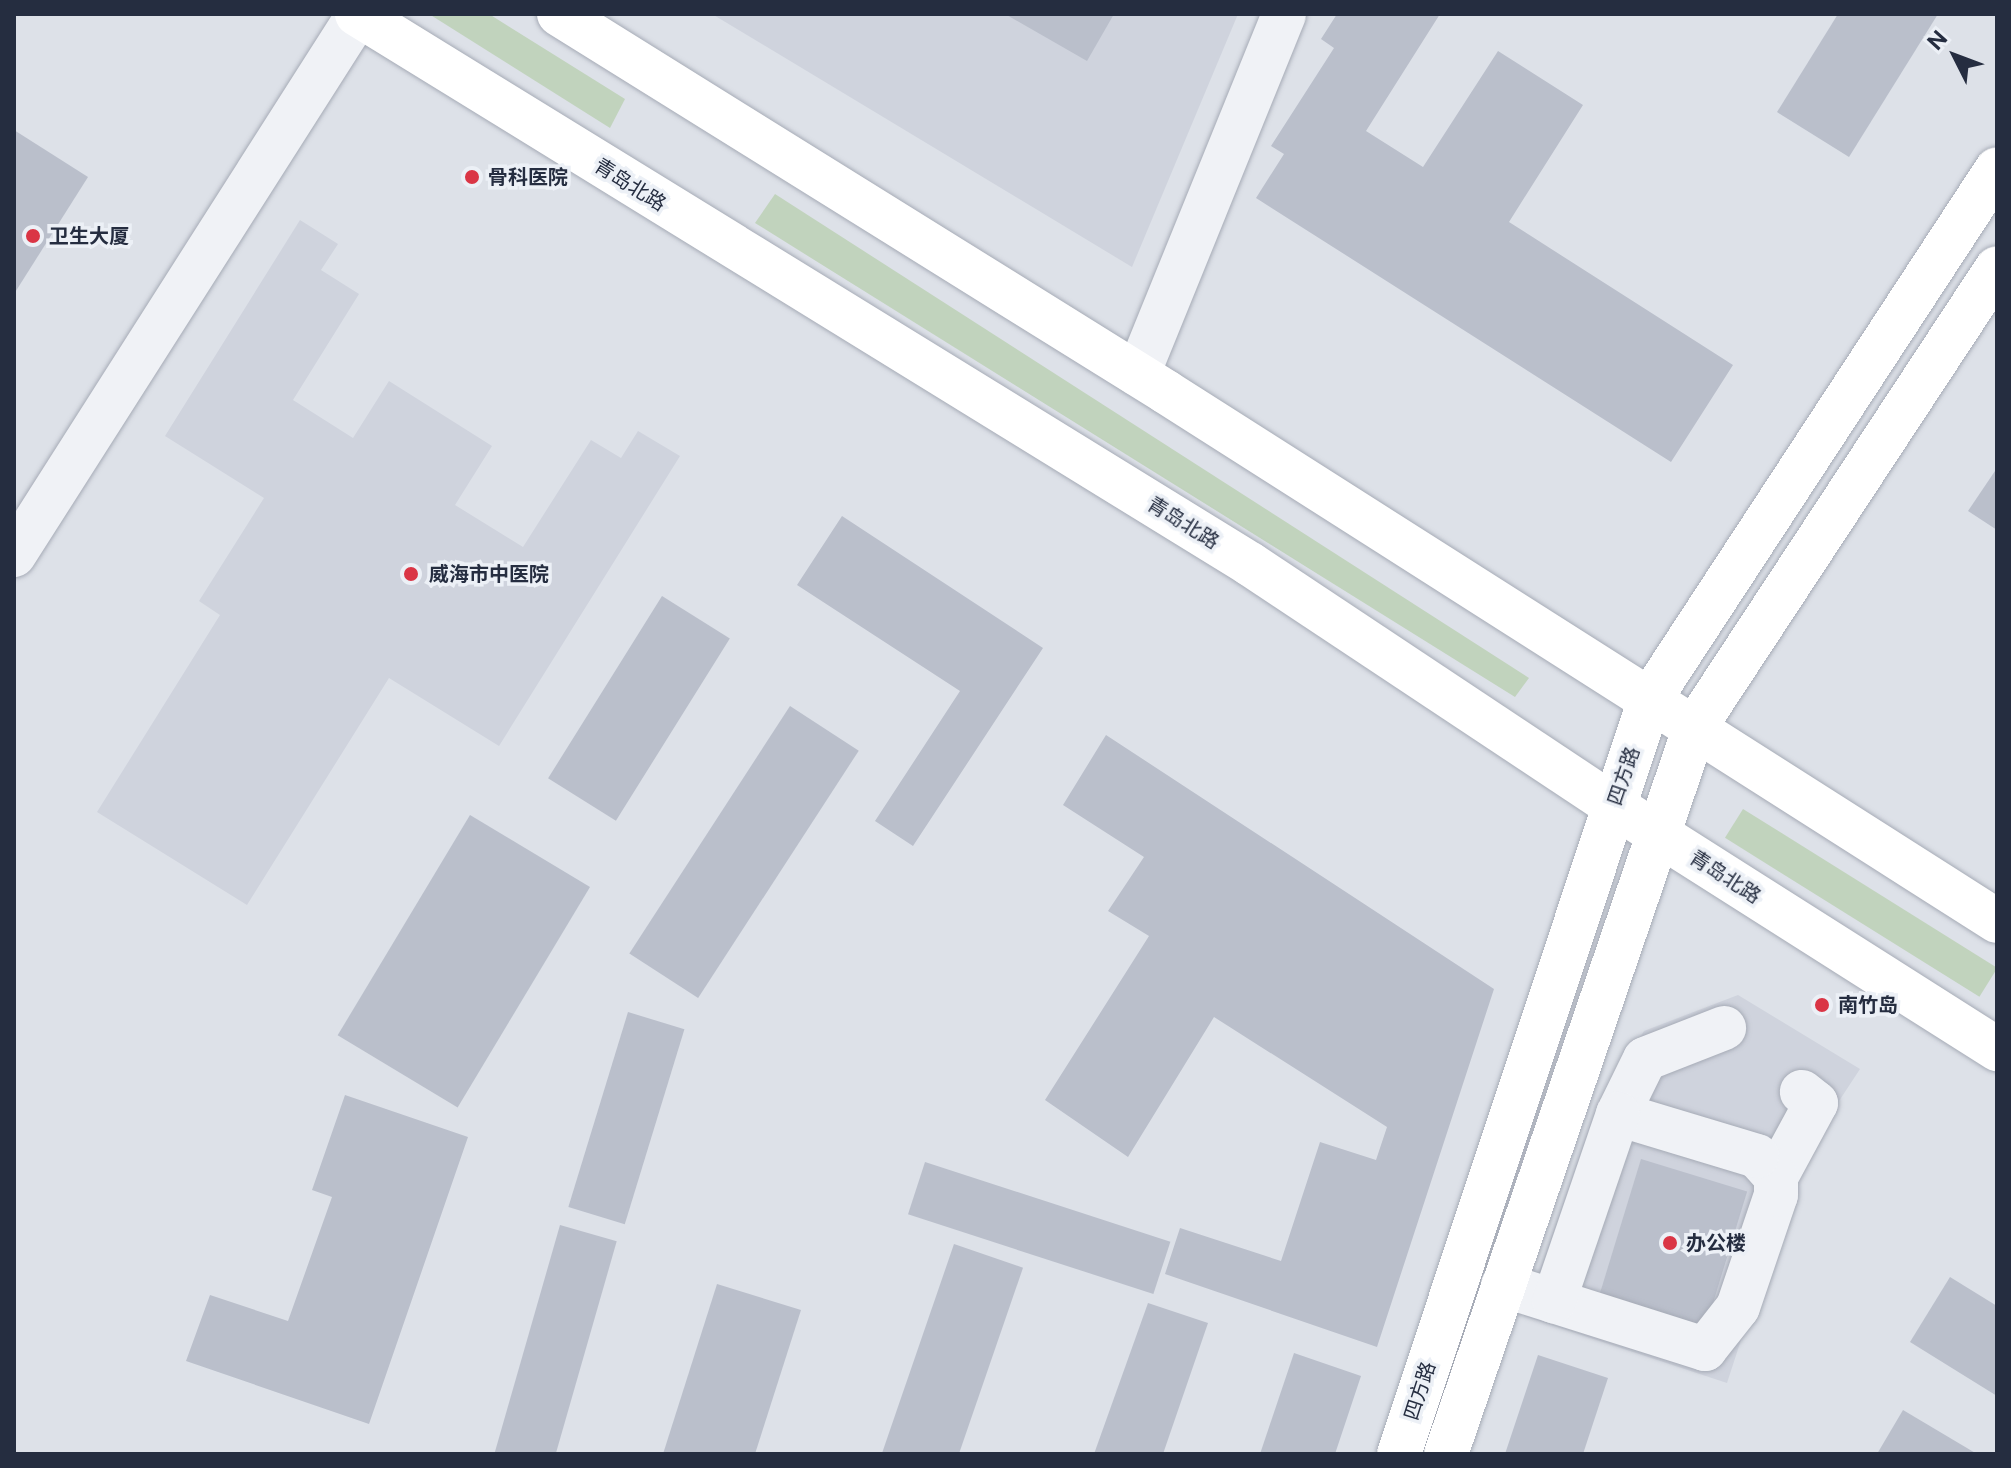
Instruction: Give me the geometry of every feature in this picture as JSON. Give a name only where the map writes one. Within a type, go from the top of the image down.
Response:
[{"type":"main road","name":"青岛北路","points":[[358,14],[1250,564],[1614,806],[1997,1049]]},
{"type":"main road","points":[[559,14],[1138,374],[1997,921]]},
{"type":"main road","name":"四方路","points":[[1399,1454],[1650,699],[1997,169]]},
{"type":"main road","points":[[1446,1454],[1695,727],[1997,268]]},
{"type":"street","points":[[14,555],[358,14]]},
{"type":"street","points":[[1138,374],[1284,14]]},
{"type":"street","points":[[1554,1301],[1618,1114],[1645,1059],[1724,1028]]},
{"type":"street","points":[[1503,1285],[1705,1349],[1738,1307],[1776,1195],[1776,1177],[1816,1103],[1802,1092]]},
{"type":"street","points":[[1618,1114],[1757,1156],[1776,1177]]},
{"type":"shaded area","points":[[712,14],[1238,14],[1132,267]]},
{"type":"shaded area","name":"威海市中医院","points":[[300,220],[338,244],[321,270],[359,294],[293,400],[353,438],[389,381],[492,446],[455,505],[523,547],[591,440],[621,458],[638,431],[680,456],[499,746],[389,678],[247,905],[97,812],[220,615],[199,601],[264,498],[165,436]]},
{"type":"shaded area","points":[[1738,995],[1860,1069],[1799,1162],[1727,1383],[1524,1316],[1594,1113],[1644,1031]]},
{"type":"green space","points":[[429,14],[489,14],[625,99],[610,128]]},
{"type":"green space","points":[[775,194],[1529,678],[1515,697],[755,223]]},
{"type":"green space","points":[[1743,809],[1997,968],[1979,997],[1725,838]]},
{"type":"building","points":[[1005,14],[1114,14],[1087,61]]},
{"type":"building","points":[[1337,14],[1440,14],[1366,131],[1423,167],[1498,51],[1583,105],[1509,222],[1733,365],[1671,462],[1256,198],[1284,154],[1271,146],[1334,48],[1321,39]]},
{"type":"building","points":[[1838,14],[1938,14],[1849,157],[1777,112]]},
{"type":"building","name":"卫生大厦","points":[[14,130],[88,177],[14,294]]},
{"type":"building","points":[[1997,468],[1997,530],[1968,511]]},
{"type":"building","points":[[842,516],[1043,648],[913,846],[875,821],[960,691],[797,585]]},
{"type":"building","points":[[662,596],[730,638],[616,821],[548,778]]},
{"type":"building","points":[[790,706],[859,751],[698,998],[629,953]]},
{"type":"building","points":[[1106,735],[1494,989],[1377,1347],[1165,1274],[1180,1228],[1281,1261],[1320,1142],[1376,1160],[1387,1127],[1214,1017],[1128,1157],[1045,1100],[1149,936],[1108,911],[1144,857],[1063,805]]},
{"type":"building","points":[[470,815],[590,887],[458,1107],[338,1035]]},
{"type":"building","points":[[628,1012],[684,1029],[625,1224],[568,1207]]},
{"type":"building","points":[[345,1095],[468,1137],[369,1424],[186,1361],[210,1295],[288,1321],[332,1197],[312,1190]]},
{"type":"building","name":"办公楼","points":[[1641,1159],[1747,1191],[1705,1329],[1599,1297]]},
{"type":"building","points":[[925,1162],[1170,1242],[1153,1294],[908,1214]]},
{"type":"building","points":[[560,1225],[617,1241],[556,1454],[494,1454]]},
{"type":"building","points":[[954,1244],[1023,1268],[959,1454],[882,1454]]},
{"type":"building","points":[[1950,1277],[1997,1306],[1997,1396],[1910,1342]]},
{"type":"building","points":[[717,1284],[801,1310],[755,1454],[663,1454]]},
{"type":"building","points":[[1148,1303],[1208,1323],[1163,1454],[1094,1454]]},
{"type":"building","points":[[1294,1353],[1361,1376],[1335,1454],[1260,1454]]},
{"type":"building","points":[[1538,1355],[1608,1378],[1583,1454],[1505,1454]]},
{"type":"building","points":[[1903,1410],[1977,1454],[1877,1454]]},
{"type":"place","name":"骨科医院","points":[[472,177]]},
{"type":"place","name":"卫生大厦","points":[[33,236]]},
{"type":"place","name":"威海市中医院","points":[[411,574]]},
{"type":"place","name":"南竹岛","points":[[1822,1005]]},
{"type":"place","name":"办公楼","points":[[1670,1243]]}]
